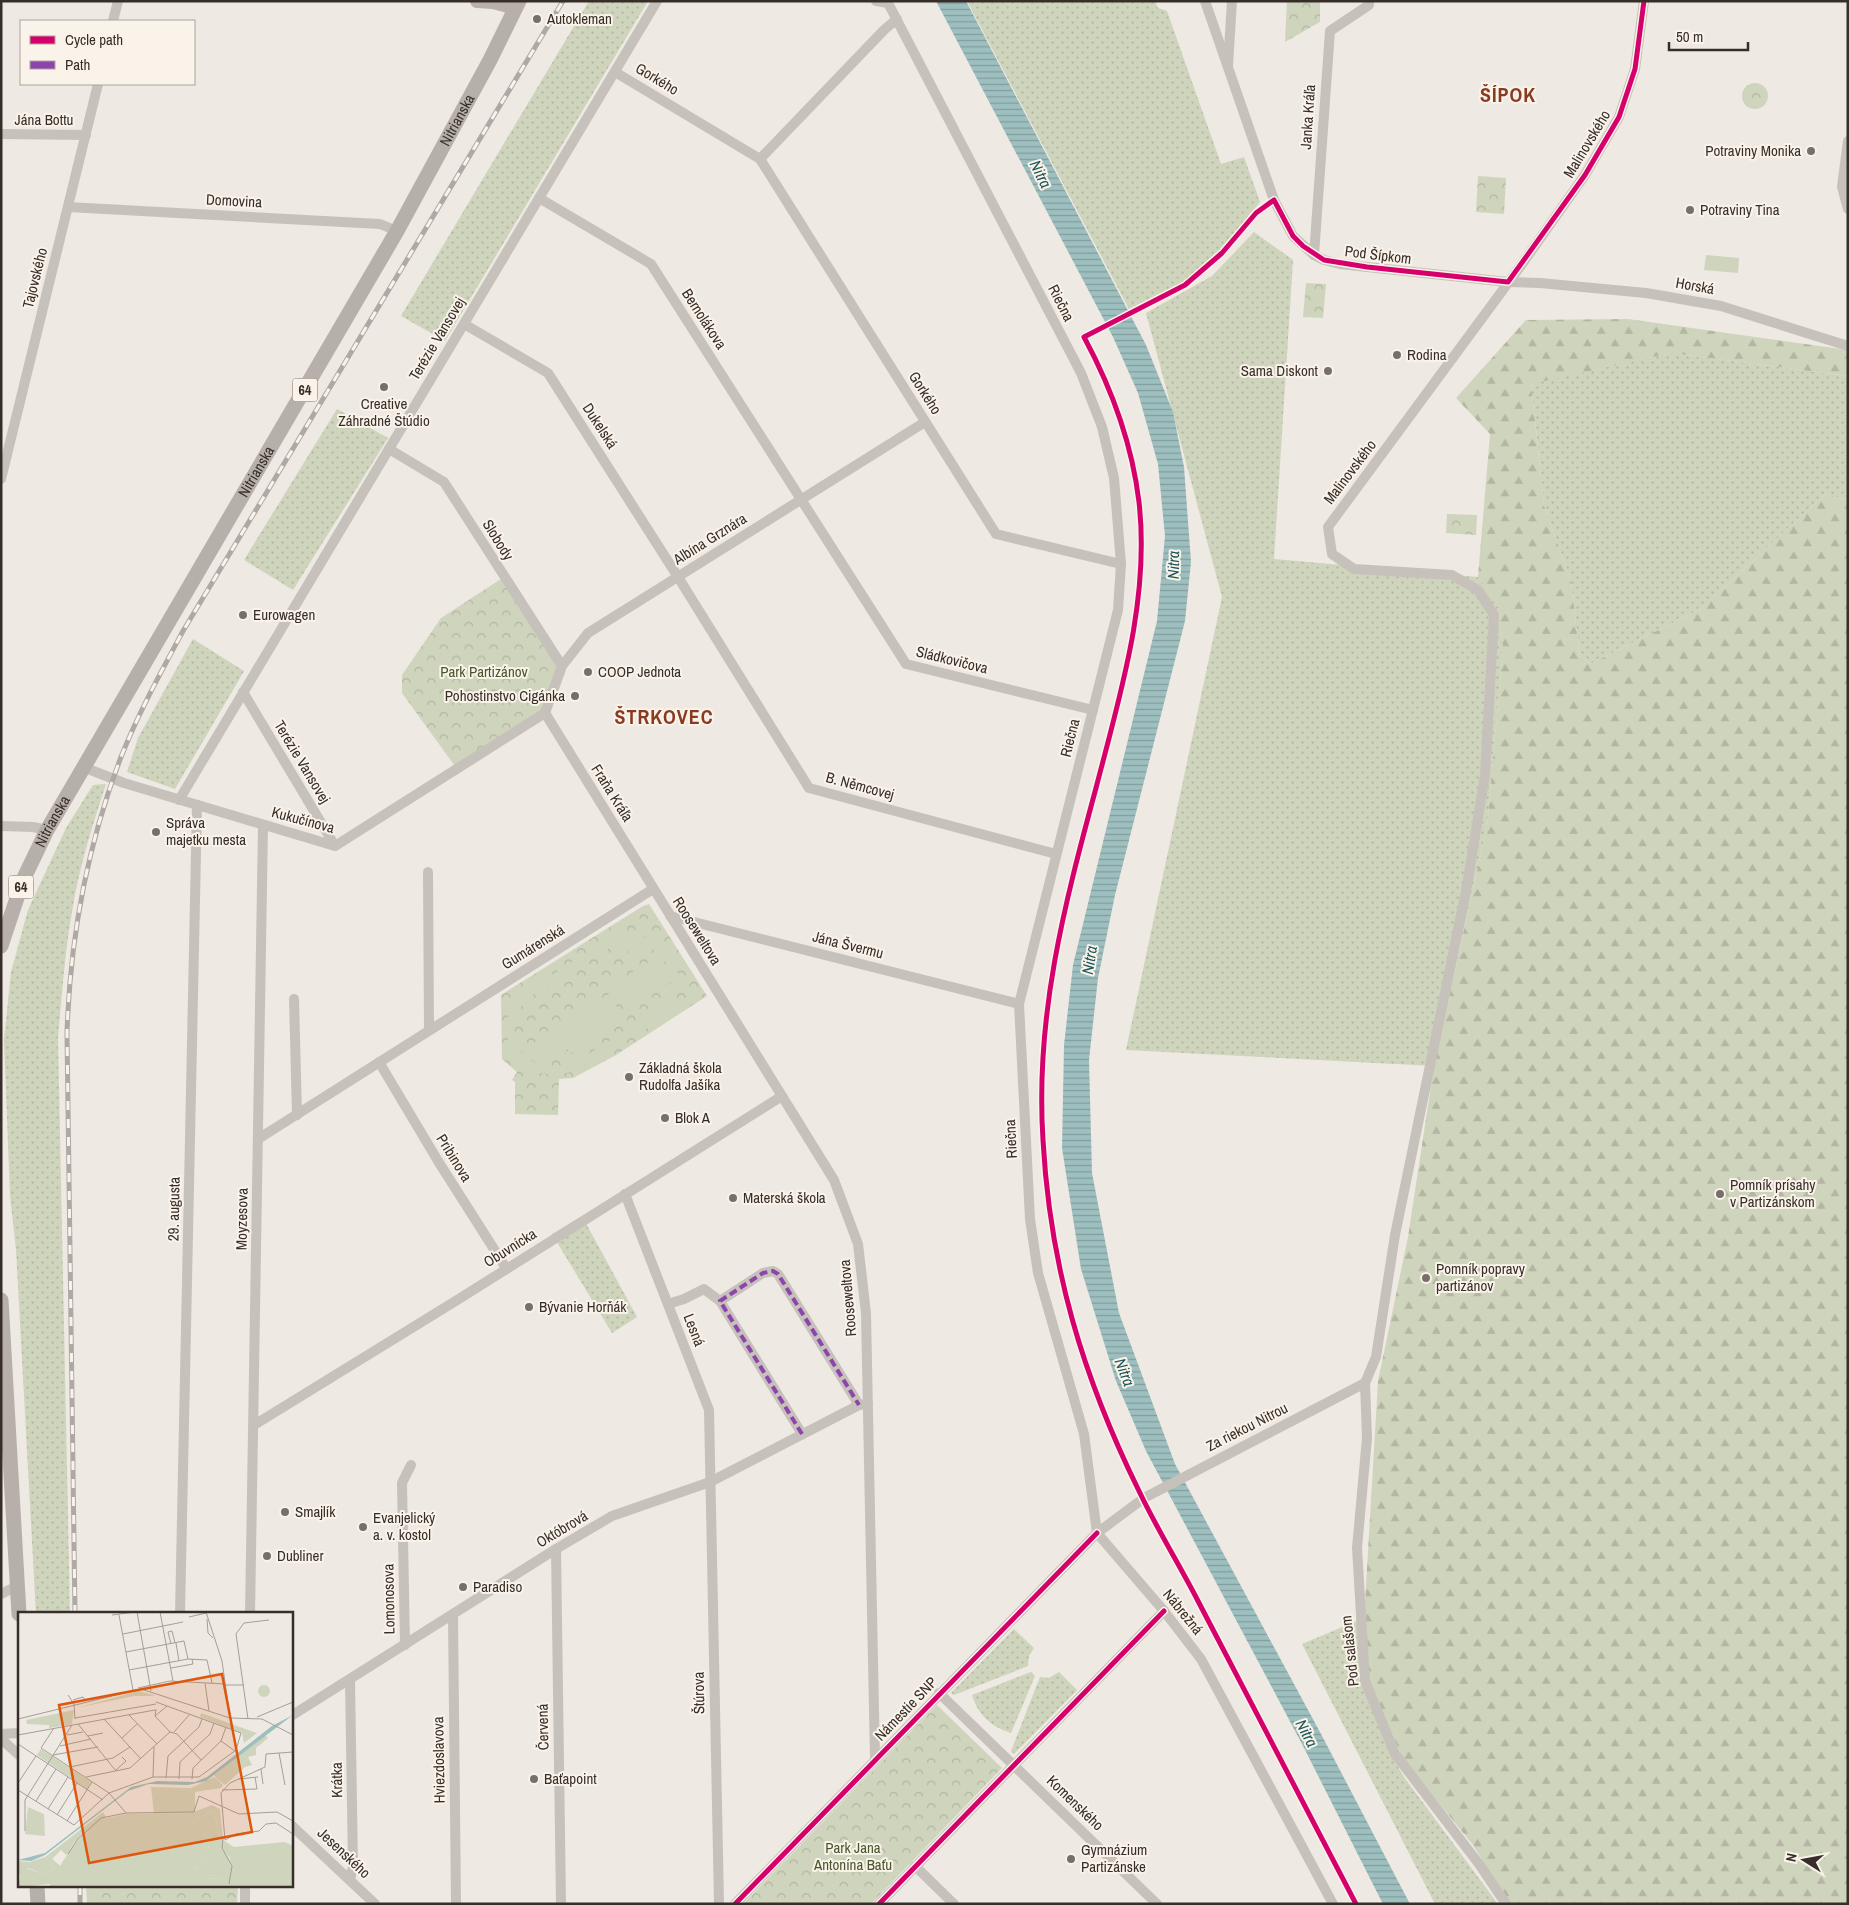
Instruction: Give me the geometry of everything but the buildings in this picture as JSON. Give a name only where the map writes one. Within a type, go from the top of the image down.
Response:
[{"type":"main road","name":"Nitrianska","points":[[1,946],[23,880],[47,830],[397,231],[490,60],[517,4]]},
{"type":"main road","points":[[1,1300],[19,1612]]},
{"type":"main road","points":[[37,1888],[38,1904]]},
{"type":"street","points":[[113,20],[118,1]]},
{"type":"street","points":[[477,1],[517,4]]},
{"type":"street","name":"Terézie Vansovej","points":[[179,800],[657,1]]},
{"type":"street","name":"Riečna","points":[[876,1],[888,3],[898,20],[1081,373],[1102,427],[1114,478],[1121,564],[1118,610],[1019,1004],[1030,1219],[1038,1273],[1084,1434],[1097,1534]]},
{"type":"street","name":"Pod Šípkom","points":[[1205,1],[1274,200],[1293,236],[1314,255],[1340,264],[1508,282]]},
{"type":"street","points":[[1227,69],[1232,1]]},
{"type":"street","name":"Janka Kráľa","points":[[1314,255],[1330,31],[1369,5],[1369,1]]},
{"type":"street","name":"Malinovského","points":[[1364,1383],[1376,1357],[1395,1235],[1466,891],[1485,774],[1494,615],[1478,590],[1452,575],[1354,569],[1332,554],[1328,527],[1522,264],[1585,175],[1619,117],[1635,68],[1644,1]]},
{"type":"street","points":[[760,159],[884,30],[898,20]]},
{"type":"street","name":"Gorkého","points":[[615,72],[760,159],[996,534],[1121,564]]},
{"type":"street","name":"Tajovského","points":[[1,479],[98,85]]},
{"type":"street","name":"Jána Bottu","points":[[1,134],[86,135]]},
{"type":"street","points":[[1848,140],[1842,187],[1848,209]]},
{"type":"street","name":"Bernolákova","points":[[539,198],[651,264],[802,500]]},
{"type":"street","name":"Domovina","points":[[68,207],[380,224],[397,231]]},
{"type":"street","points":[[1522,264],[1532,283]]},
{"type":"street","name":"Horská","points":[[1508,282],[1646,293],[1721,306],[1848,346]]},
{"type":"street","name":"Dukelská","points":[[464,324],[548,374],[678,577]]},
{"type":"street","name":"Albína Grznára","points":[[545,713],[562,666],[588,633],[925,422]]},
{"type":"street","name":"Slobody","points":[[389,449],[444,482],[562,666]]},
{"type":"street","name":"Sládkovičova","points":[[802,500],[906,664],[1093,710]]},
{"type":"street","name":"B. Němcovej","points":[[678,577],[808,788],[1056,854]]},
{"type":"street","name":"Terézie Vansovej","points":[[243,692],[335,846]]},
{"type":"street","name":"Kukučínova","points":[[83,767],[124,783],[335,846],[545,713]]},
{"type":"street","name":"Fraňa Kráľa","points":[[545,713],[654,889]]},
{"type":"street","name":"29. augusta","points":[[180,1612],[196,805]]},
{"type":"street","name":"Moyzesova","points":[[250,1612],[263,825]]},
{"type":"street","points":[[1,826],[33,827],[47,830]]},
{"type":"street","points":[[428,872],[429,1030]]},
{"type":"street","name":"Rooseweltova","points":[[654,889],[834,1180],[858,1244],[866,1313],[863,1404],[873,1752],[875,1760]]},
{"type":"street","name":"Gumárenská","points":[[258,1139],[654,889]]},
{"type":"street","name":"Jána Švermu","points":[[670,916],[1019,1004]]},
{"type":"street","points":[[294,999],[297,1115]]},
{"type":"street","name":"Pribinova","points":[[379,1062],[438,1161],[506,1268]]},
{"type":"street","name":"Obuvnícka","points":[[254,1425],[782,1096]]},
{"type":"street","name":"Lesná","points":[[625,1194],[709,1410],[710,1482]]},
{"type":"street","points":[[720,1300],[763,1273],[773,1271],[778,1274],[863,1404]]},
{"type":"street","points":[[668,1304],[684,1299],[704,1289],[720,1300],[802,1434]]},
{"type":"street","name":"Za riekou Nitrou","points":[[1143,1498],[1364,1383]]},
{"type":"street","name":"Pod salašom","points":[[1364,1383],[1367,1438],[1357,1548],[1365,1681],[1395,1754],[1479,1864],[1506,1904]]},
{"type":"street","name":"Októbrová","points":[[292,1715],[556,1549],[612,1516],[710,1482],[863,1404]]},
{"type":"street","name":"Lomonosova","points":[[406,1645],[402,1483],[411,1465]]},
{"type":"street","name":"Štúrova","points":[[710,1482],[719,1904]]},
{"type":"street","name":"Námestie SNP","points":[[735,1904],[1097,1534],[1143,1498]]},
{"type":"street","name":"Nábrežná","points":[[1097,1534],[1164,1610],[1202,1659],[1333,1904]]},
{"type":"street","name":"Červená","points":[[556,1549],[561,1904]]},
{"type":"street","points":[[1,1594],[17,1586]]},
{"type":"street","points":[[879,1904],[1164,1610]]},
{"type":"street","name":"Hviezdoslavova","points":[[453,1615],[456,1904]]},
{"type":"street","name":"Krátka","points":[[350,1680],[353,1866],[350,1880]]},
{"type":"street","name":"Námestie SNP","points":[[939,1694],[1014,1765]]},
{"type":"street","points":[[1,1734],[18,1733]]},
{"type":"street","points":[[1,1739],[18,1754]]},
{"type":"street","name":"Komenského","points":[[1014,1765],[1157,1904]]},
{"type":"street","name":"Jesenského","points":[[292,1826],[375,1904]]},
{"type":"street","points":[[915,1866],[954,1904]]},
{"type":"street","points":[[245,1888],[245,1904]]},
{"type":"green space","points":[[589,1],[648,1],[445,341],[401,316]]},
{"type":"green space","points":[[967,1],[1155,1],[1158,8],[1167,11],[1221,164],[1244,157],[1260,202],[1218,253],[1183,282],[1129,309]]},
{"type":"green space","points":[[1287,1],[1320,1],[1320,22],[1285,42]]},
{"type":"green space","points":[[1755,83],[1764,87],[1768,96],[1764,105],[1755,109],[1746,105],[1742,96],[1746,87]]},
{"type":"green space","points":[[1478,176],[1506,178],[1504,214],[1476,212]]},
{"type":"green space","points":[[1254,232],[1293,260],[1274,559],[1478,577],[1498,603],[1503,648],[1487,826],[1434,1066],[1126,1050],[1222,597],[1146,313],[1212,276]]},
{"type":"green space","points":[[1706,255],[1739,258],[1738,273],[1704,270]]},
{"type":"green space","points":[[1306,283],[1326,284],[1323,318],[1303,317]]},
{"type":"green space","points":[[1628,319],[1848,350],[1848,376],[1671,353],[1531,384],[1544,506],[1571,581],[1579,652],[1590,664],[1701,609],[1825,494],[1848,500],[1848,1904],[1509,1904],[1473,1845],[1403,1759],[1368,1681],[1364,1620],[1378,1381],[1408,1237],[1434,1066],[1487,826],[1503,648],[1498,603],[1478,577],[1490,434],[1456,398],[1526,320]]},
{"type":"green space","points":[[1671,353],[1848,376],[1848,500],[1825,494],[1701,609],[1590,664],[1579,652],[1571,581],[1544,506],[1531,383]]},
{"type":"green space","points":[[337,409],[388,438],[293,590],[244,560]]},
{"type":"green space","points":[[1447,514],[1477,515],[1476,535],[1446,533]]},
{"type":"green space","name":"Park Partizánov","points":[[504,577],[562,666],[545,713],[457,769],[402,693],[402,675],[441,618]]},
{"type":"green space","points":[[193,639],[244,671],[175,789],[127,772],[138,738]]},
{"type":"green space","points":[[106,784],[87,844],[76,890],[70,922],[58,1038],[70,1612],[36,1612],[16,1250],[10,1195],[4,1040],[11,972],[28,910],[66,828],[93,785]]},
{"type":"green space","points":[[649,904],[707,996],[616,1055],[573,1078],[559,1079],[558,1115],[515,1114],[515,1082],[512,1080],[517,1072],[502,1059],[501,995]]},
{"type":"green space","points":[[622,934],[650,939],[662,945],[670,953],[676,963],[678,975],[673,1005],[677,1011],[574,1071],[556,1075],[540,1073],[526,1067],[516,1057],[509,1044],[507,1029],[509,1013],[518,996],[612,937]],"holes":[[[637,942],[627,950],[630,956],[646,945],[651,948],[666,963],[671,978],[657,957],[612,985],[628,1010],[671,982],[667,998],[658,1011],[571,1065],[555,1068],[540,1065],[529,1059],[520,1049],[516,1038],[515,1024],[519,1011],[529,997],[615,945]]]},
{"type":"green space","points":[[609,994],[625,1021],[570,1054],[555,1027]]},
{"type":"green space","points":[[554,1031],[567,1052],[546,1064],[543,1058],[537,1061],[532,1052],[537,1049],[533,1043]]},
{"type":"green space","points":[[582,1216],[637,1317],[612,1333],[552,1234]]},
{"type":"green space","points":[[1359,1620],[1359,1678],[1390,1753],[1404,1777],[1498,1904],[1435,1904],[1302,1644]]},
{"type":"green space","points":[[1014,1629],[1034,1648],[1029,1656],[1028,1666],[954,1695],[951,1693]]},
{"type":"green space","points":[[1031,1672],[1035,1676],[1011,1733],[991,1724],[978,1709],[972,1695]]},
{"type":"green space","points":[[1059,1672],[1077,1690],[1014,1754],[1011,1751],[1040,1677],[1049,1678]]},
{"type":"green space","name":"Park Jana Antonína Baťu","points":[[937,1705],[1002,1768],[871,1904],[743,1904]]},
{"type":"green space","points":[[86,1888],[238,1888],[237,1904],[87,1904]]},
{"type":"water","name":"Nitra","points":[[936,1],[966,1],[1146,345],[1173,412],[1184,467],[1191,562],[1185,621],[1115,895],[1098,978],[1089,1060],[1092,1173],[1119,1313],[1175,1464],[1321,1734],[1410,1904],[1383,1904],[1301,1742],[1146,1451],[1116,1381],[1081,1269],[1062,1148],[1064,1045],[1073,965],[1157,621],[1165,536],[1158,464],[1138,393],[1113,337]]},
{"type":"railway","points":[[75,1612],[67,1033],[76,927],[82,893],[99,824],[121,757],[150,693],[183,631],[563,1]]},
{"type":"railway","points":[[80,1888],[80,1904]]},
{"type":"marked path","points":[[802,1434],[720,1301],[763,1273],[773,1271],[778,1274],[859,1405]]},
{"type":"cycle path","points":[[1356,1904],[1191,1587],[1153,1519],[1119,1448],[1086,1364],[1073,1321],[1053,1233],[1043,1140],[1043,1050],[1048,1006],[1054,962],[1073,875],[1131,646],[1137,611],[1140,575],[1141,538],[1136,480],[1126,438],[1112,397],[1084,337],[1185,285],[1222,253],[1256,213],[1274,200],[1293,236],[1303,246],[1324,260],[1367,267],[1508,282],[1585,175],[1619,117],[1635,69],[1644,1]]},
{"type":"cycle path","points":[[735,1904],[1097,1533]]},
{"type":"cycle path","points":[[879,1904],[1164,1611]]},
{"type":"place","name":"Autokleman","points":[[537,19]]},
{"type":"place","name":"Potraviny Monika","points":[[1811,151]]},
{"type":"place","name":"Potraviny Tina","points":[[1690,210]]},
{"type":"place","name":"Rodina","points":[[1397,355]]},
{"type":"place","name":"Sama Diskont","points":[[1328,371]]},
{"type":"place","name":"Creative Záhradné Štúdio","points":[[384,387]]},
{"type":"place","name":"Eurowagen","points":[[243,615]]},
{"type":"place","name":"COOP Jednota","points":[[588,672]]},
{"type":"place","name":"Pohostinstvo Cigánka","points":[[575,696]]},
{"type":"place","name":"Správa majetku mesta","points":[[156,832]]},
{"type":"place","name":"Základná škola Rudolfa Jašíka","points":[[629,1077]]},
{"type":"place","name":"Blok A","points":[[665,1118]]},
{"type":"place","name":"Pomník prísahy v Partizánskom","points":[[1720,1194]]},
{"type":"place","name":"Materská škola","points":[[733,1198]]},
{"type":"place","name":"Pomník popravy partizánov","points":[[1426,1278]]},
{"type":"place","name":"Bývanie Horňák","points":[[529,1307]]},
{"type":"place","name":"Smajlík","points":[[285,1512]]},
{"type":"place","name":"Evanjelický a. v. kostol","points":[[363,1527]]},
{"type":"place","name":"Dubliner","points":[[267,1556]]},
{"type":"place","name":"Paradiso","points":[[463,1587]]},
{"type":"place","name":"Baťapoint","points":[[534,1779]]},
{"type":"place","name":"Gymnázium Partizánske","points":[[1071,1859]]},
{"type":"district","name":"ŠÍPOK","points":[[1508,95]]},
{"type":"district","name":"ŠTRKOVEC","points":[[664,717]]}]
